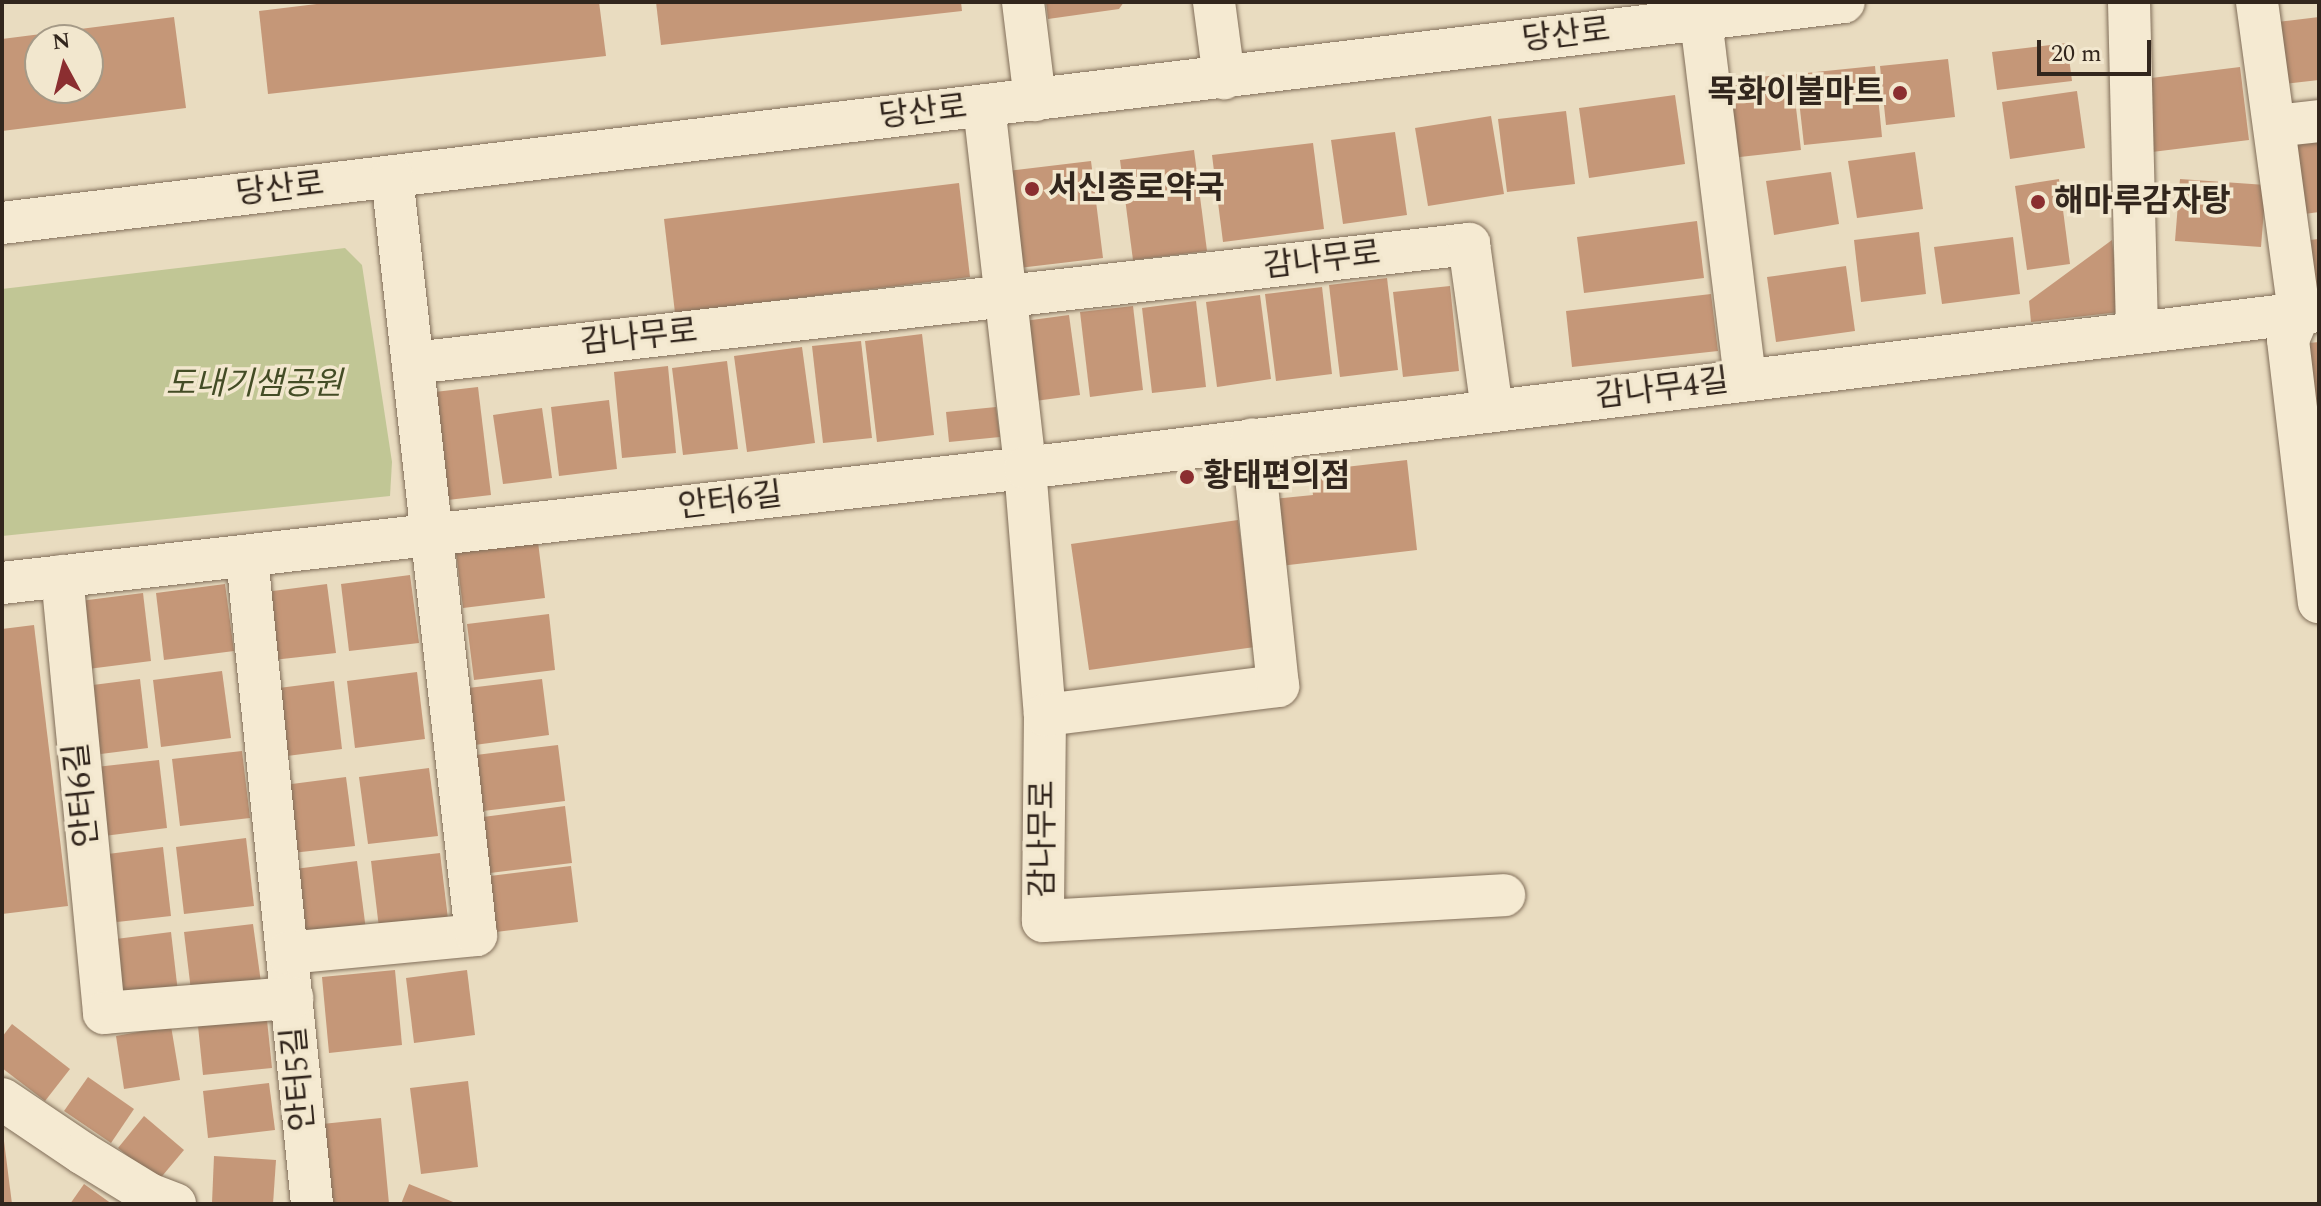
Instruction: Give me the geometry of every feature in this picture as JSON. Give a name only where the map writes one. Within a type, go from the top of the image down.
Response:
[{"type":"street","points":[[1023,2],[1035,100]]},
{"type":"street","points":[[1214,2],[1224,78]]},
{"type":"street","name":"당산로","points":[[2,223],[1844,2]]},
{"type":"street","points":[[2129,2],[2137,333]]},
{"type":"street","points":[[2257,2],[2275,126],[2309,313],[2288,340],[2319,602]]},
{"type":"street","points":[[1701,20],[1745,380]]},
{"type":"street","name":"감나무로","points":[[984,106],[1008,298],[1045,715],[1043,921],[1504,895]]},
{"type":"street","points":[[2275,126],[2319,121]]},
{"type":"street","points":[[287,953],[476,935],[392,177]]},
{"type":"street","name":"감나무로","points":[[413,363],[1469,244],[1492,410]]},
{"type":"street","name":"감나무4길","points":[[1025,468],[2309,313]]},
{"type":"street","points":[[1045,715],[1278,686],[1252,439]]},
{"type":"street","name":"안터6길","points":[[2,583],[1025,468]]},
{"type":"street","points":[[247,557],[292,998]]},
{"type":"street","name":"안터6길","points":[[62,576],[104,1013]]},
{"type":"street","name":"안터5길","points":[[104,1013],[292,998],[312,1204]]},
{"type":"street","points":[[2,1099],[149,1194],[175,1204]]},
{"type":"green space","name":"도내기샘공원","points":[[345,248],[362,265],[392,462],[390,496],[2,536],[2,289]]},
{"type":"building","points":[[333,2],[599,2],[606,56],[268,94],[259,11]]},
{"type":"building","points":[[656,2],[961,2],[962,11],[661,45]]},
{"type":"building","points":[[1046,2],[1124,2],[1119,9],[1048,19]]},
{"type":"building","points":[[174,17],[186,108],[2,131],[2,39],[24,36],[24,104],[104,104],[104,26]]},
{"type":"building","points":[[2319,17],[2319,80],[2284,84],[2277,22]]},
{"type":"building","points":[[2067,43],[2072,81],[1997,90],[1992,52]]},
{"type":"building","points":[[1948,59],[1955,117],[1886,125],[1880,66]]},
{"type":"building","points":[[1875,66],[1882,137],[1804,145],[1796,74]]},
{"type":"building","points":[[2240,67],[2249,140],[2144,153],[2135,80]]},
{"type":"building","points":[[1792,74],[1801,150],[1731,158],[1724,101],[1736,79]]},
{"type":"building","points":[[2077,91],[2085,148],[2010,159],[2002,102]]},
{"type":"building","points":[[1675,95],[1685,164],[1589,178],[1579,108]]},
{"type":"building","points":[[1566,111],[1575,184],[1507,192],[1498,119]]},
{"type":"building","points":[[1491,116],[1504,194],[1428,206],[1415,128]]},
{"type":"building","points":[[1395,132],[1407,215],[1343,224],[1331,140]]},
{"type":"building","points":[[2319,140],[2319,212],[2297,215],[2288,144]]},
{"type":"building","points":[[1313,143],[1324,229],[1223,242],[1212,155]]},
{"type":"building","points":[[1194,150],[1207,251],[1133,260],[1120,160]]},
{"type":"building","points":[[1915,152],[1923,209],[1857,218],[1848,161]]},
{"type":"building","points":[[1091,161],[1103,258],[1019,268],[1007,171]]},
{"type":"building","points":[[1831,172],[1839,224],[1774,235],[1766,181]]},
{"type":"building","points":[[2059,179],[2070,264],[2027,270],[2015,186]]},
{"type":"building","points":[[2180,179],[2266,185],[2261,247],[2175,241]]},
{"type":"building","points":[[959,183],[970,277],[675,313],[664,219]]},
{"type":"building","points":[[1697,221],[1704,278],[1584,293],[1577,237]]},
{"type":"building","points":[[1919,232],[1926,294],[1861,302],[1854,240]]},
{"type":"building","points":[[2013,237],[2020,294],[1942,304],[1934,247]]},
{"type":"building","points":[[2319,239],[2319,289],[2308,290],[2301,241]]},
{"type":"building","points":[[2112,240],[2120,312],[2031,322],[2029,301]]},
{"type":"building","points":[[1846,266],[1855,331],[1776,342],[1767,277]]},
{"type":"building","points":[[1387,278],[1398,370],[1340,377],[1329,285]]},
{"type":"building","points":[[1450,286],[1459,371],[1403,377],[1393,292]]},
{"type":"building","points":[[1322,287],[1332,374],[1276,381],[1265,294]]},
{"type":"building","points":[[1711,294],[1718,351],[1572,367],[1566,311]]},
{"type":"building","points":[[1260,295],[1271,379],[1217,387],[1206,302]]},
{"type":"building","points":[[1196,301],[1206,387],[1152,393],[1142,308]]},
{"type":"building","points":[[1133,306],[1143,390],[1090,397],[1080,312]]},
{"type":"building","points":[[1069,315],[1080,395],[1035,401],[1024,321]]},
{"type":"building","points":[[922,334],[934,435],[877,442],[865,341]]},
{"type":"building","points":[[861,341],[872,438],[823,443],[812,346]]},
{"type":"building","points":[[2319,342],[2319,405],[2305,406],[2299,344]]},
{"type":"building","points":[[802,347],[815,443],[747,452],[734,356]]},
{"type":"building","points":[[727,361],[738,449],[683,455],[672,368]]},
{"type":"building","points":[[668,366],[676,453],[622,458],[614,372]]},
{"type":"building","points":[[478,387],[491,495],[439,501],[426,393]]},
{"type":"building","points":[[609,400],[617,469],[559,476],[551,407]]},
{"type":"building","points":[[996,407],[1000,437],[949,442],[946,412]]},
{"type":"building","points":[[542,408],[552,478],[503,484],[493,415]]},
{"type":"building","points":[[1407,460],[1417,550],[1280,566],[1273,499],[1313,495],[1310,471]]},
{"type":"building","points":[[1238,520],[1255,647],[1089,670],[1071,544]]},
{"type":"building","points":[[538,542],[545,598],[463,608],[456,552]]},
{"type":"building","points":[[410,575],[419,643],[349,651],[341,584]]},
{"type":"building","points":[[225,584],[234,651],[164,660],[156,593]]},
{"type":"building","points":[[327,584],[336,653],[273,660],[265,592]]},
{"type":"building","points":[[143,593],[151,661],[88,669],[80,601]]},
{"type":"building","points":[[549,614],[555,670],[474,680],[467,624]]},
{"type":"building","points":[[34,625],[68,906],[2,914],[2,629]]},
{"type":"building","points":[[222,671],[231,738],[161,747],[153,680]]},
{"type":"building","points":[[417,672],[425,739],[355,748],[347,681]]},
{"type":"building","points":[[140,679],[148,748],[85,756],[77,687]]},
{"type":"building","points":[[542,679],[549,735],[467,746],[460,689]]},
{"type":"building","points":[[334,681],[342,749],[279,757],[271,689]]},
{"type":"building","points":[[558,745],[565,801],[483,811],[476,755]]},
{"type":"building","points":[[242,751],[250,818],[180,826],[172,759]]},
{"type":"building","points":[[159,760],[167,828],[104,836],[96,767]]},
{"type":"building","points":[[429,768],[438,836],[368,844],[359,777]]},
{"type":"building","points":[[346,777],[355,846],[292,853],[284,785]]},
{"type":"building","points":[[565,806],[572,863],[490,873],[483,817]]},
{"type":"building","points":[[246,838],[254,906],[184,914],[176,847]]},
{"type":"building","points":[[163,847],[171,916],[108,923],[100,855]]},
{"type":"building","points":[[440,853],[448,919],[379,928],[371,861]]},
{"type":"building","points":[[357,861],[366,930],[303,937],[295,869]]},
{"type":"building","points":[[571,866],[578,922],[496,932],[490,876]]},
{"type":"building","points":[[253,924],[262,990],[192,999],[184,932]]},
{"type":"building","points":[[171,932],[179,1001],[116,1008],[108,940]]},
{"type":"building","points":[[395,970],[402,1045],[329,1053],[322,977]]},
{"type":"building","points":[[467,970],[475,1035],[414,1043],[406,978]]},
{"type":"building","points":[[267,1020],[272,1068],[203,1075],[198,1026]]},
{"type":"building","points":[[12,1024],[70,1069],[45,1101],[2,1068],[2,1037]]},
{"type":"building","points":[[171,1026],[180,1080],[124,1089],[116,1036]]},
{"type":"building","points":[[88,1077],[134,1109],[111,1143],[64,1111]]},
{"type":"building","points":[[468,1081],[478,1167],[421,1174],[410,1088]]},
{"type":"building","points":[[269,1083],[275,1130],[208,1138],[203,1091]]},
{"type":"building","points":[[144,1116],[184,1150],[158,1181],[118,1148]]},
{"type":"building","points":[[381,1118],[389,1204],[330,1204],[322,1124]]},
{"type":"building","points":[[4,1141],[12,1204],[2,1204]]},
{"type":"building","points":[[214,1156],[276,1160],[273,1204],[212,1203]]},
{"type":"building","points":[[84,1184],[112,1204],[70,1204]]},
{"type":"building","points":[[409,1184],[458,1204],[401,1204]]},
{"type":"place","name":"목화이불마트","points":[[1900,93]]},
{"type":"place","name":"서신종로약국","points":[[1032,189]]},
{"type":"place","name":"해마루감자탕","points":[[2038,202]]},
{"type":"place","name":"황태편의점","points":[[1187,477]]}]
